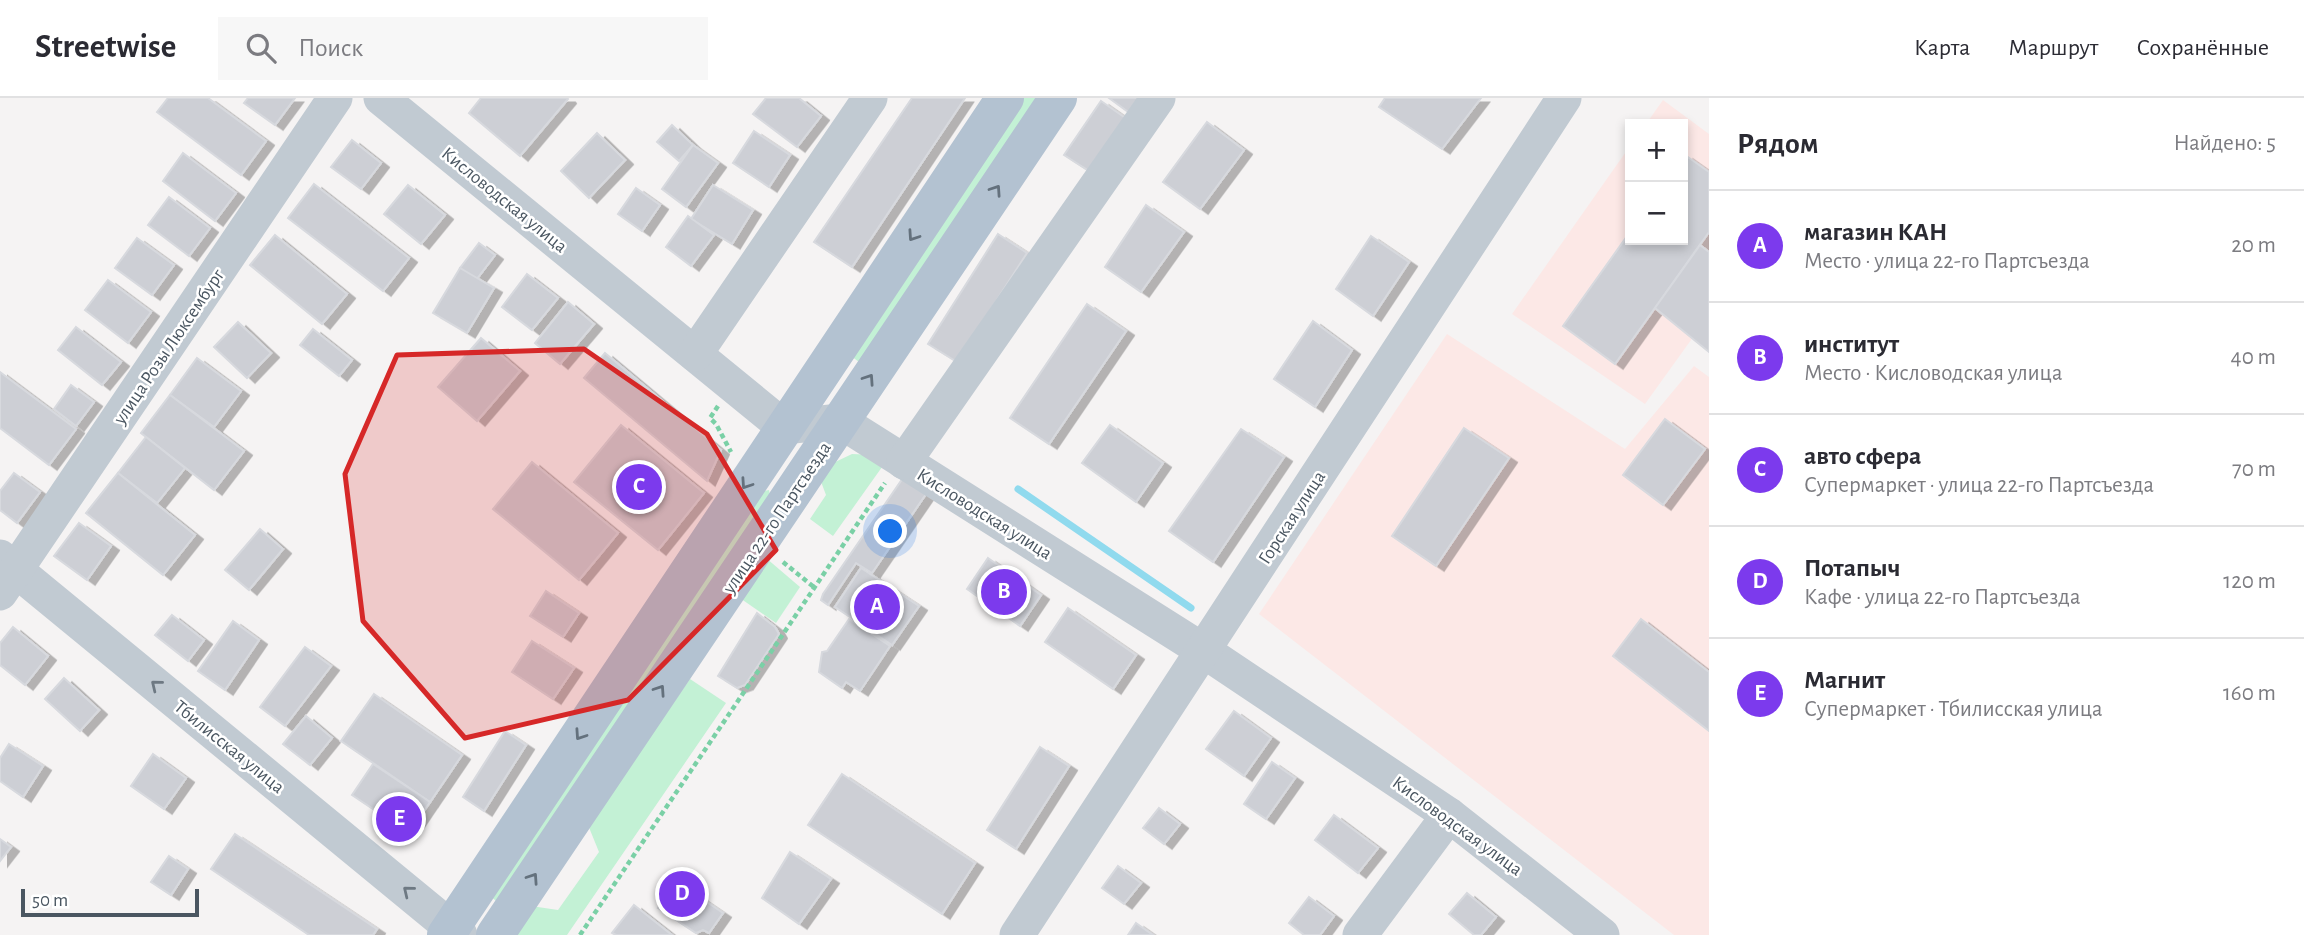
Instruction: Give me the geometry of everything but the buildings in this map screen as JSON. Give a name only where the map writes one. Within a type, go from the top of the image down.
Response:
[{"type":"main road","points":[[453,932],[784,428],[1005,98]]},
{"type":"main road","name":"улица 22-го Партсъезда","points":[[495,935],[1058,98]]},
{"type":"street","name":"улица Розы Люксембург","points":[[5,573],[335,98]]},
{"type":"street","name":"Кисловодская улица","points":[[381,98],[784,428]]},
{"type":"street","points":[[695,354],[870,98]]},
{"type":"street","points":[[912,467],[1158,98]]},
{"type":"street","name":"Горская улица","points":[[1017,935],[1564,98]]},
{"type":"street","name":"Кисловодская улица","points":[[841,421],[1204,651],[1449,815],[1602,935]]},
{"type":"street","points":[[784,428],[841,421]]},
{"type":"street","name":"Тбилисская улица","points":[[5,573],[453,932]]},
{"type":"street","points":[[1360,935],[1449,815]]},
{"type":"path","points":[[580,935],[891,475],[912,467]]},
{"type":"highlighted area","points":[[584,349],[707,434],[776,550],[628,700],[465,738],[363,621],[345,474],[397,355]]},
{"type":"shaded area","points":[[1663,100],[1709,134],[1709,315],[1645,404],[1512,314],[1625,153],[1625,245],[1688,245],[1688,119],[1650,119]]},
{"type":"shaded area","points":[[1447,334],[1625,449],[1694,366],[1709,377],[1709,935],[1674,935],[1259,614]]},
{"type":"green space","points":[[1018,98],[1037,98],[859,362],[847,353]]},
{"type":"green space","points":[[852,454],[874,455],[887,460],[833,536],[810,519],[826,495],[820,479],[831,464]]},
{"type":"green space","points":[[769,490],[771,502],[496,901],[488,894],[760,492]]},
{"type":"green space","points":[[766,558],[800,587],[776,623],[737,596]]},
{"type":"green space","points":[[690,679],[726,703],[567,935],[516,935],[531,906],[558,910],[599,852],[588,825]]},
{"type":"waterway","points":[[1018,489],[1191,608]]},
{"type":"place","name":"авто сфера","points":[[639,487]]},
{"type":"place","name":"институт","points":[[1004,592]]},
{"type":"place","name":"магазин КАН","points":[[877,607]]},
{"type":"place","name":"Магнит","points":[[399,819]]},
{"type":"place","name":"Потапыч","points":[[682,894]]}]
